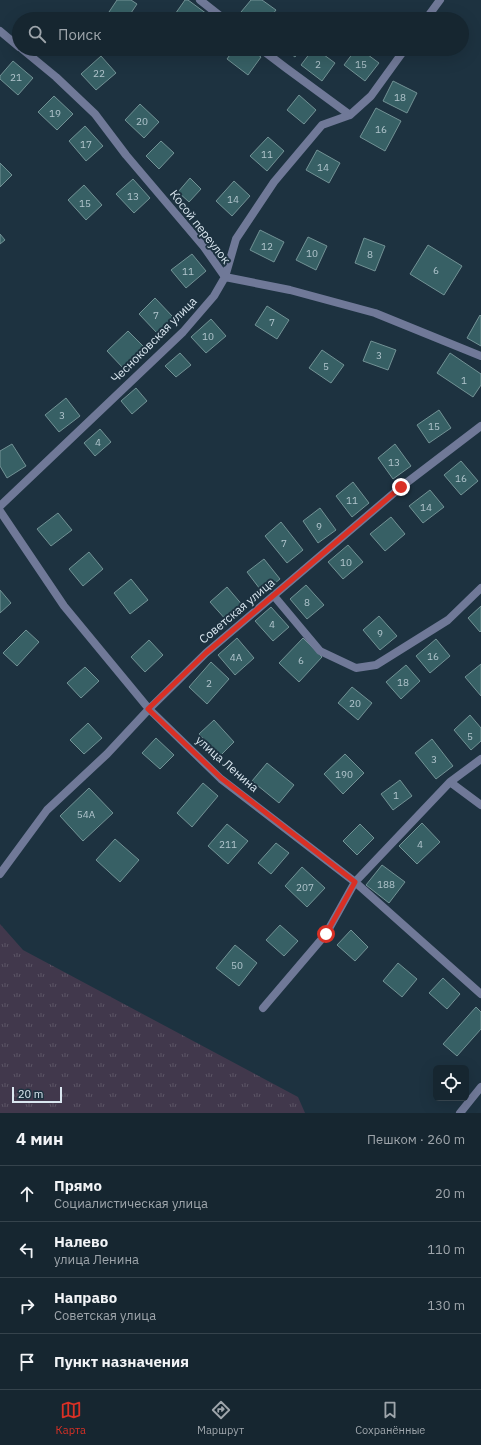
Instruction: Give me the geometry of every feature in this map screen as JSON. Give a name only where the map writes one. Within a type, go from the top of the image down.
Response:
[{"type":"street","points":[[200,0],[215,12]]},
{"type":"street","points":[[431,12],[440,0]]},
{"type":"street","points":[[0,31],[12,41]]},
{"type":"street","name":"Косой переулок","points":[[30,56],[56,77],[95,114],[126,155],[204,247],[225,277],[290,290],[376,313],[481,356]]},
{"type":"street","points":[[270,56],[350,115]]},
{"type":"street","name":"Чесноковская улица","points":[[0,506],[183,332],[214,296],[225,277],[236,239],[274,182],[322,125],[350,115],[371,96],[400,56]]},
{"type":"street","name":"Советская улица","points":[[0,874],[46,810],[107,754],[148,709],[206,653],[401,487],[481,426]]},
{"type":"street","name":"улица Ленина","points":[[0,511],[64,606],[148,709],[221,778],[355,882],[481,994]]},
{"type":"street","points":[[274,596],[320,651],[356,668],[376,665],[448,620],[481,588]]},
{"type":"street","points":[[263,1008],[326,934],[355,882],[450,782],[481,759]]},
{"type":"street","points":[[450,782],[481,805]]},
{"type":"street","points":[[460,1113],[481,1086]]},
{"type":"green space","points":[[0,924],[23,950],[298,1097],[305,1113],[0,1113]]},
{"type":"building","points":[[117,0],[131,0],[137,4],[132,12],[109,12]]},
{"type":"building","points":[[185,0],[188,0],[204,12],[177,12]]},
{"type":"building","points":[[251,0],[262,0],[276,10],[274,12],[241,12]]},
{"type":"building","points":[[101,56],[116,73],[96,90],[81,74]]},
{"type":"building","points":[[229,56],[261,57],[248,75],[227,59]]},
{"type":"building","points":[[308,56],[326,56],[335,63],[322,81],[301,65]]},
{"type":"building","points":[[351,56],[370,56],[379,63],[365,81],[344,65]]},
{"type":"building","points":[[13,61],[33,78],[18,95],[0,79],[0,76]]},
{"type":"building","points":[[393,81],[417,93],[407,113],[383,101]]},
{"type":"building","points":[[299,95],[316,110],[304,124],[287,110]]},
{"type":"building","points":[[54,96],[73,114],[57,130],[38,112]]},
{"type":"building","points":[[140,104],[159,122],[144,138],[125,120]]},
{"type":"building","points":[[376,108],[401,121],[385,151],[360,137]]},
{"type":"building","points":[[85,126],[103,146],[86,161],[69,141]]},
{"type":"building","points":[[268,137],[284,151],[267,171],[250,156]]},
{"type":"building","points":[[161,141],[174,153],[159,169],[146,156]]},
{"type":"building","points":[[317,150],[340,163],[329,183],[306,170]]},
{"type":"building","points":[[0,163],[12,175],[0,187]]},
{"type":"building","points":[[190,178],[201,189],[189,202],[178,192]]},
{"type":"building","points":[[133,179],[150,198],[134,213],[116,194]]},
{"type":"building","points":[[234,181],[250,196],[232,216],[216,201]]},
{"type":"building","points":[[84,185],[102,205],[86,220],[68,200]]},
{"type":"building","points":[[260,230],[284,242],[274,262],[250,250]]},
{"type":"building","points":[[0,234],[5,240],[0,244]]},
{"type":"building","points":[[308,237],[327,246],[316,270],[296,260]]},
{"type":"building","points":[[364,238],[385,246],[375,271],[355,263]]},
{"type":"building","points":[[428,245],[462,266],[444,295],[410,274]]},
{"type":"building","points":[[192,254],[206,271],[186,288],[171,270]]},
{"type":"building","points":[[155,298],[173,317],[157,333],[139,314]]},
{"type":"building","points":[[267,306],[289,320],[277,339],[255,325]]},
{"type":"building","points":[[480,315],[481,316],[481,346],[467,338]]},
{"type":"building","points":[[211,319],[226,336],[206,353],[191,337]]},
{"type":"building","points":[[128,331],[145,348],[124,369],[107,351]]},
{"type":"building","points":[[371,341],[396,350],[388,370],[363,361]]},
{"type":"building","points":[[322,350],[344,365],[331,383],[309,368]]},
{"type":"building","points":[[180,353],[191,365],[176,377],[165,366]]},
{"type":"building","points":[[450,353],[481,374],[481,385],[473,397],[437,373]]},
{"type":"building","points":[[136,388],[147,401],[132,414],[121,401]]},
{"type":"building","points":[[66,398],[80,416],[59,432],[45,415]]},
{"type":"building","points":[[439,410],[451,428],[429,443],[417,425]]},
{"type":"building","points":[[100,429],[111,442],[95,456],[84,443]]},
{"type":"building","points":[[12,444],[26,466],[7,478],[0,466],[0,451]]},
{"type":"building","points":[[395,444],[411,466],[393,479],[378,458]]},
{"type":"building","points":[[461,461],[478,481],[461,495],[444,475]]},
{"type":"building","points":[[353,482],[369,503],[352,517],[336,496]]},
{"type":"building","points":[[430,490],[444,507],[423,523],[409,506]]},
{"type":"building","points":[[320,508],[336,530],[318,543],[303,521]]},
{"type":"building","points":[[58,513],[72,530],[51,546],[37,529]]},
{"type":"building","points":[[391,517],[405,534],[385,551],[370,534]]},
{"type":"building","points":[[281,522],[303,550],[287,563],[265,536]]},
{"type":"building","points":[[348,545],[363,562],[343,579],[328,562]]},
{"type":"building","points":[[89,552],[103,569],[83,586],[69,569]]},
{"type":"building","points":[[264,559],[280,579],[263,593],[247,572]]},
{"type":"building","points":[[131,579],[148,600],[130,614],[114,593]]},
{"type":"building","points":[[306,585],[324,605],[307,619],[290,599]]},
{"type":"building","points":[[227,587],[244,607],[227,621],[210,602]]},
{"type":"building","points":[[0,590],[11,603],[0,613]]},
{"type":"building","points":[[481,606],[481,631],[480,632],[468,618]]},
{"type":"building","points":[[271,607],[289,627],[273,641],[255,621]]},
{"type":"building","points":[[379,616],[397,636],[380,650],[363,630]]},
{"type":"building","points":[[26,630],[39,642],[17,666],[3,653]]},
{"type":"building","points":[[237,638],[254,658],[235,675],[218,655]]},
{"type":"building","points":[[303,638],[322,657],[299,682],[279,663]]},
{"type":"building","points":[[436,639],[450,656],[430,673],[416,656]]},
{"type":"building","points":[[149,640],[163,655],[145,672],[131,657]]},
{"type":"building","points":[[211,662],[229,679],[207,704],[189,687]]},
{"type":"building","points":[[481,664],[481,696],[465,677]]},
{"type":"building","points":[[406,665],[420,681],[401,699],[386,682]]},
{"type":"building","points":[[85,667],[99,681],[81,698],[67,683]]},
{"type":"building","points":[[352,687],[372,703],[358,720],[338,703]]},
{"type":"building","points":[[470,715],[481,728],[481,741],[471,750],[454,730]]},
{"type":"building","points":[[214,720],[234,742],[220,756],[199,734]]},
{"type":"building","points":[[88,723],[102,738],[84,754],[70,740]]},
{"type":"building","points":[[156,738],[174,755],[160,769],[142,753]]},
{"type":"building","points":[[432,739],[453,766],[436,779],[415,753]]},
{"type":"building","points":[[345,754],[364,773],[343,794],[324,774]]},
{"type":"building","points":[[267,763],[294,785],[279,803],[252,781]]},
{"type":"building","points":[[400,780],[412,796],[393,810],[381,794]]},
{"type":"building","points":[[203,783],[218,796],[192,827],[177,813]]},
{"type":"building","points":[[89,788],[113,813],[83,841],[60,816]]},
{"type":"building","points":[[422,823],[440,842],[417,864],[399,846]]},
{"type":"building","points":[[227,824],[248,841],[228,864],[208,846]]},
{"type":"building","points":[[360,824],[374,838],[357,855],[343,841]]},
{"type":"building","points":[[115,839],[139,860],[120,882],[96,860]]},
{"type":"building","points":[[276,843],[289,853],[271,874],[258,863]]},
{"type":"building","points":[[382,865],[405,882],[389,903],[366,885]]},
{"type":"building","points":[[302,867],[325,888],[307,907],[285,886]]},
{"type":"building","points":[[280,925],[298,941],[284,956],[266,940]]},
{"type":"building","points":[[351,930],[368,947],[355,961],[337,945]]},
{"type":"building","points":[[235,945],[257,963],[239,986],[216,968]]},
{"type":"building","points":[[398,963],[417,979],[402,997],[383,981]]},
{"type":"building","points":[[443,978],[460,994],[447,1009],[429,993]]},
{"type":"building","points":[[476,1007],[481,1012],[481,1029],[457,1056],[443,1044]]},
{"type":"route","points":[[326,934],[355,882],[221,778],[148,709],[206,653],[401,487]]}]
